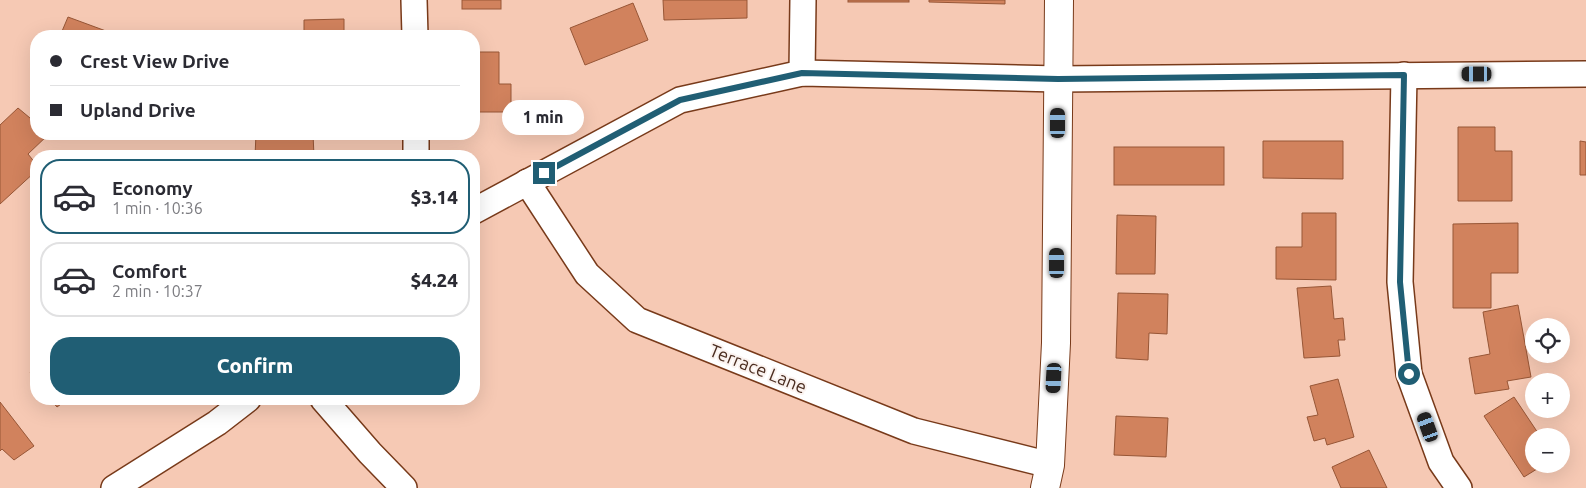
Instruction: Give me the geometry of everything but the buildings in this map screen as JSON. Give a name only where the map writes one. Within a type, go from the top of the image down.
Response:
[{"type":"street","points":[[414,0],[415,30]]},
{"type":"street","points":[[802,73],[803,0]]},
{"type":"street","points":[[1048,477],[1056,343],[1059,0]]},
{"type":"street","points":[[480,208],[680,100],[802,73],[1058,79],[1586,74]]},
{"type":"street","points":[[1404,75],[1400,282],[1409,374],[1440,462],[1459,488]]},
{"type":"street","name":"Terrace Lane","points":[[527,182],[587,274],[637,320],[914,431],[1048,477]]},
{"type":"street","points":[[114,488],[216,423],[240,405]]},
{"type":"street","points":[[328,405],[370,453],[404,488]]},
{"type":"route","points":[[544,173],[680,100],[802,73],[1058,79],[1404,75],[1400,282],[1409,374]]}]
